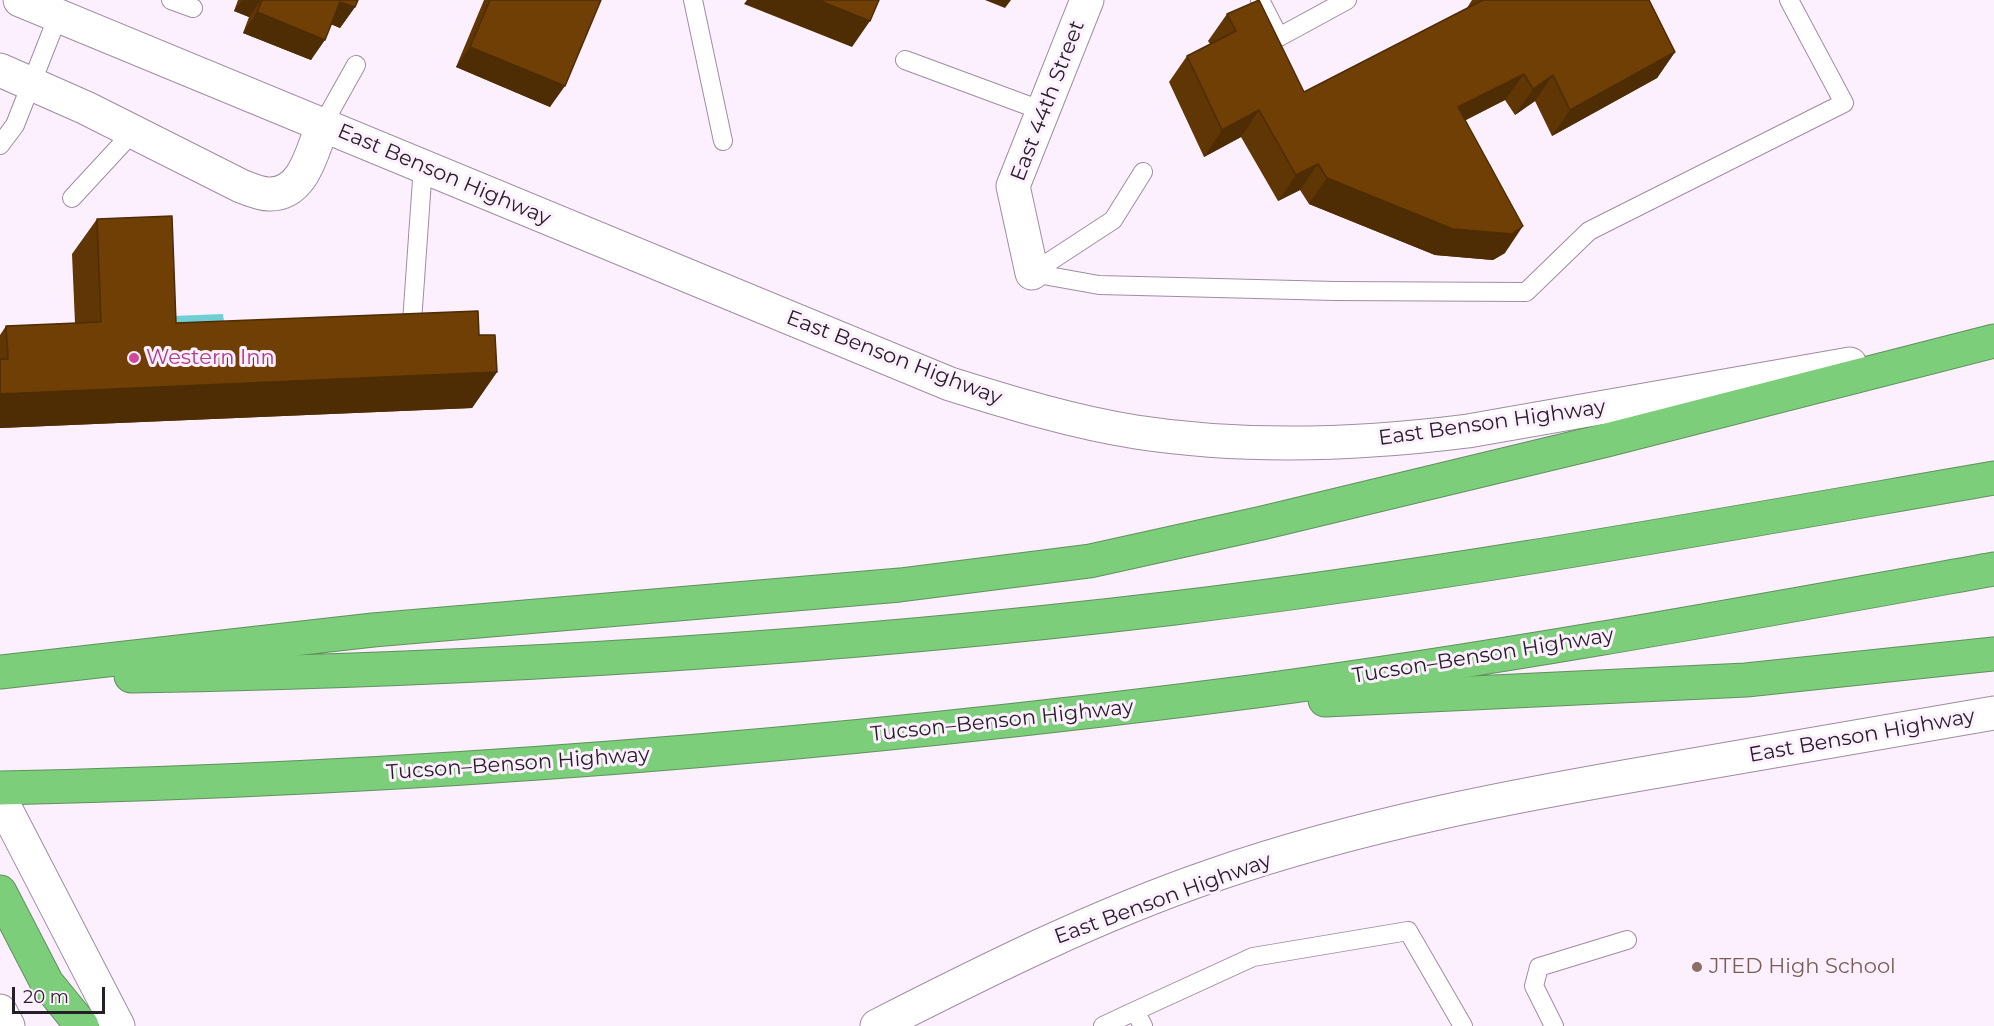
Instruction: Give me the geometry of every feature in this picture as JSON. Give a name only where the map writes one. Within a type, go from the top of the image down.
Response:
[{"type":"highway","points":[[50,672],[373,630],[900,585],[1090,561],[1262,523],[1549,454],[1994,340]]},
{"type":"highway","points":[[0,675],[50,672],[474,666],[861,639],[1062,620],[1404,576],[1994,478]]},
{"type":"highway","name":"Tucson–Benson Highway","points":[[0,788],[108,786],[570,762],[905,733],[1262,690],[1548,647],[1994,569]]},
{"type":"highway","points":[[1102,710],[1746,680],[1994,654]]},
{"type":"highway","points":[[0,798],[108,786]]},
{"type":"highway","points":[[0,892],[47,983],[82,1026]]},
{"type":"main road","name":"East Benson Highway","points":[[20,0],[950,384],[1088,422],[1184,438],[1320,444],[1416,438],[1490,428],[1994,340]]},
{"type":"main road","name":"East 44th Street","points":[[1032,273],[1013,186],[1087,0]]},
{"type":"main road","name":"East Benson Highway","points":[[0,70],[133,132],[241,186],[267,195],[287,192],[300,180],[323,124]]},
{"type":"main road","name":"East Benson Highway","points":[[877,1026],[1003,962],[1101,918],[1214,875],[1317,844],[1550,790],[1994,713]]},
{"type":"main road","points":[[0,798],[118,1026]]},
{"type":"main road","points":[[0,1011],[8,1026]]},
{"type":"lane","points":[[171,0],[193,8]]},
{"type":"lane","points":[[693,0],[723,141]]},
{"type":"lane","points":[[1260,0],[1279,36],[1347,0]]},
{"type":"lane","points":[[1032,273],[1099,285],[1335,291],[1526,292],[1589,231],[1844,103],[1789,0]]},
{"type":"lane","points":[[0,145],[15,125],[58,16]]},
{"type":"lane","points":[[905,60],[1043,111]]},
{"type":"lane","points":[[323,124],[357,65]]},
{"type":"lane","points":[[72,198],[133,132]]},
{"type":"lane","points":[[412,322],[423,166]]},
{"type":"lane","points":[[1032,273],[1113,220],[1143,172]]},
{"type":"lane","points":[[1103,1026],[1139,1018],[1253,957],[1408,931],[1463,1026]]},
{"type":"lane","points":[[1554,1026],[1534,986],[1539,967],[1627,940]]},
{"type":"water","points":[[223,314],[226,338],[177,341],[172,316]]},
{"type":"building","points":[[262,0],[358,0],[355,7],[340,2],[325,40],[257,12]]},
{"type":"building","points":[[490,0],[601,0],[565,86],[470,47]]},
{"type":"building","points":[[818,0],[879,0],[870,21]]},
{"type":"building","points":[[1259,0],[1304,92],[1483,0],[1649,0],[1675,52],[1570,110],[1553,75],[1533,89],[1524,74],[1458,107],[1523,226],[1512,234],[1453,229],[1327,178],[1318,164],[1296,175],[1259,110],[1222,130],[1187,56],[1236,31],[1227,14]]},
{"type":"building","points":[[172,216],[176,323],[478,311],[479,335],[495,335],[497,372],[0,394],[0,359],[8,359],[6,326],[101,322],[97,219]]},
{"type":"place","name":"Western Inn","points":[[134,358]]},
{"type":"place","name":"JTED High School","points":[[1697,967]]}]
